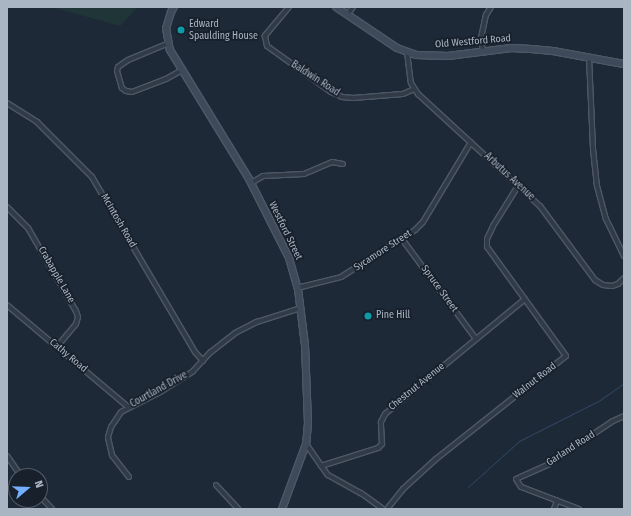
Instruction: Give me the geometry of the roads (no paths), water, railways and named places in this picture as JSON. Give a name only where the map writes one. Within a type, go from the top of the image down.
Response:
[{"type":"main road","name":"Westford Street","points":[[174,7],[166,28],[170,50],[251,183],[289,258],[297,288],[305,345],[308,423],[306,444],[282,509]]},
{"type":"main road","name":"Old Westford Road","points":[[336,7],[383,40],[407,52],[416,54],[438,56],[511,48],[531,49],[589,57],[624,64]]},
{"type":"street","name":"Baldwin Road","points":[[288,7],[265,36],[267,46],[332,92],[342,97],[353,98],[403,94],[414,89]]},
{"type":"street","points":[[347,15],[353,7]]},
{"type":"street","points":[[483,51],[481,38],[486,15],[491,7]]},
{"type":"street","points":[[169,43],[128,60],[118,66],[117,71],[122,88],[132,92],[166,79],[182,70]]},
{"type":"street","points":[[407,52],[414,89]]},
{"type":"street","points":[[589,57],[593,149],[597,186],[606,219],[624,256]]},
{"type":"street","name":"Arbutus Avenue","points":[[414,89],[545,212],[595,280],[609,286],[618,284],[624,278]]},
{"type":"street","name":"McIntosh Road","points":[[7,103],[37,122],[92,177],[194,352],[203,361]]},
{"type":"street","name":"Sycamore Street","points":[[297,288],[341,278],[415,230],[423,222],[471,142]]},
{"type":"street","points":[[251,183],[263,176],[304,174],[332,162],[343,164]]},
{"type":"street","name":"Walnut Road","points":[[387,509],[404,489],[436,459],[566,356],[492,256],[486,243],[493,226],[518,186]]},
{"type":"street","name":"Crabapple Lane","points":[[7,207],[28,228],[76,311],[78,317],[76,324],[57,347]]},
{"type":"street","name":"Spruce Street","points":[[402,239],[476,339]]},
{"type":"street","name":"Chestnut Avenue","points":[[320,466],[378,448],[382,444],[381,422],[385,414],[525,300]]},
{"type":"street","name":"Cathy Road","points":[[7,305],[128,407]]},
{"type":"street","name":"Courtland Drive","points":[[129,477],[112,454],[108,437],[114,422],[121,412],[179,381],[193,371],[226,340],[246,326],[301,308]]},
{"type":"street","name":"Garland Road","points":[[579,509],[521,487],[516,479],[547,466],[613,421],[624,416]]},
{"type":"street","points":[[306,444],[320,466],[328,475],[361,493],[383,509]]},
{"type":"street","points":[[7,456],[15,468]]},
{"type":"street","points":[[216,485],[238,509]]},
{"type":"street","points":[[554,509],[557,501]]},
{"type":"waterway","points":[[468,487],[519,441],[600,400],[624,383]]},
{"type":"place","name":"Edward Spaulding House","points":[[181,30]]},
{"type":"place","name":"Pine Hill","points":[[368,316]]}]
